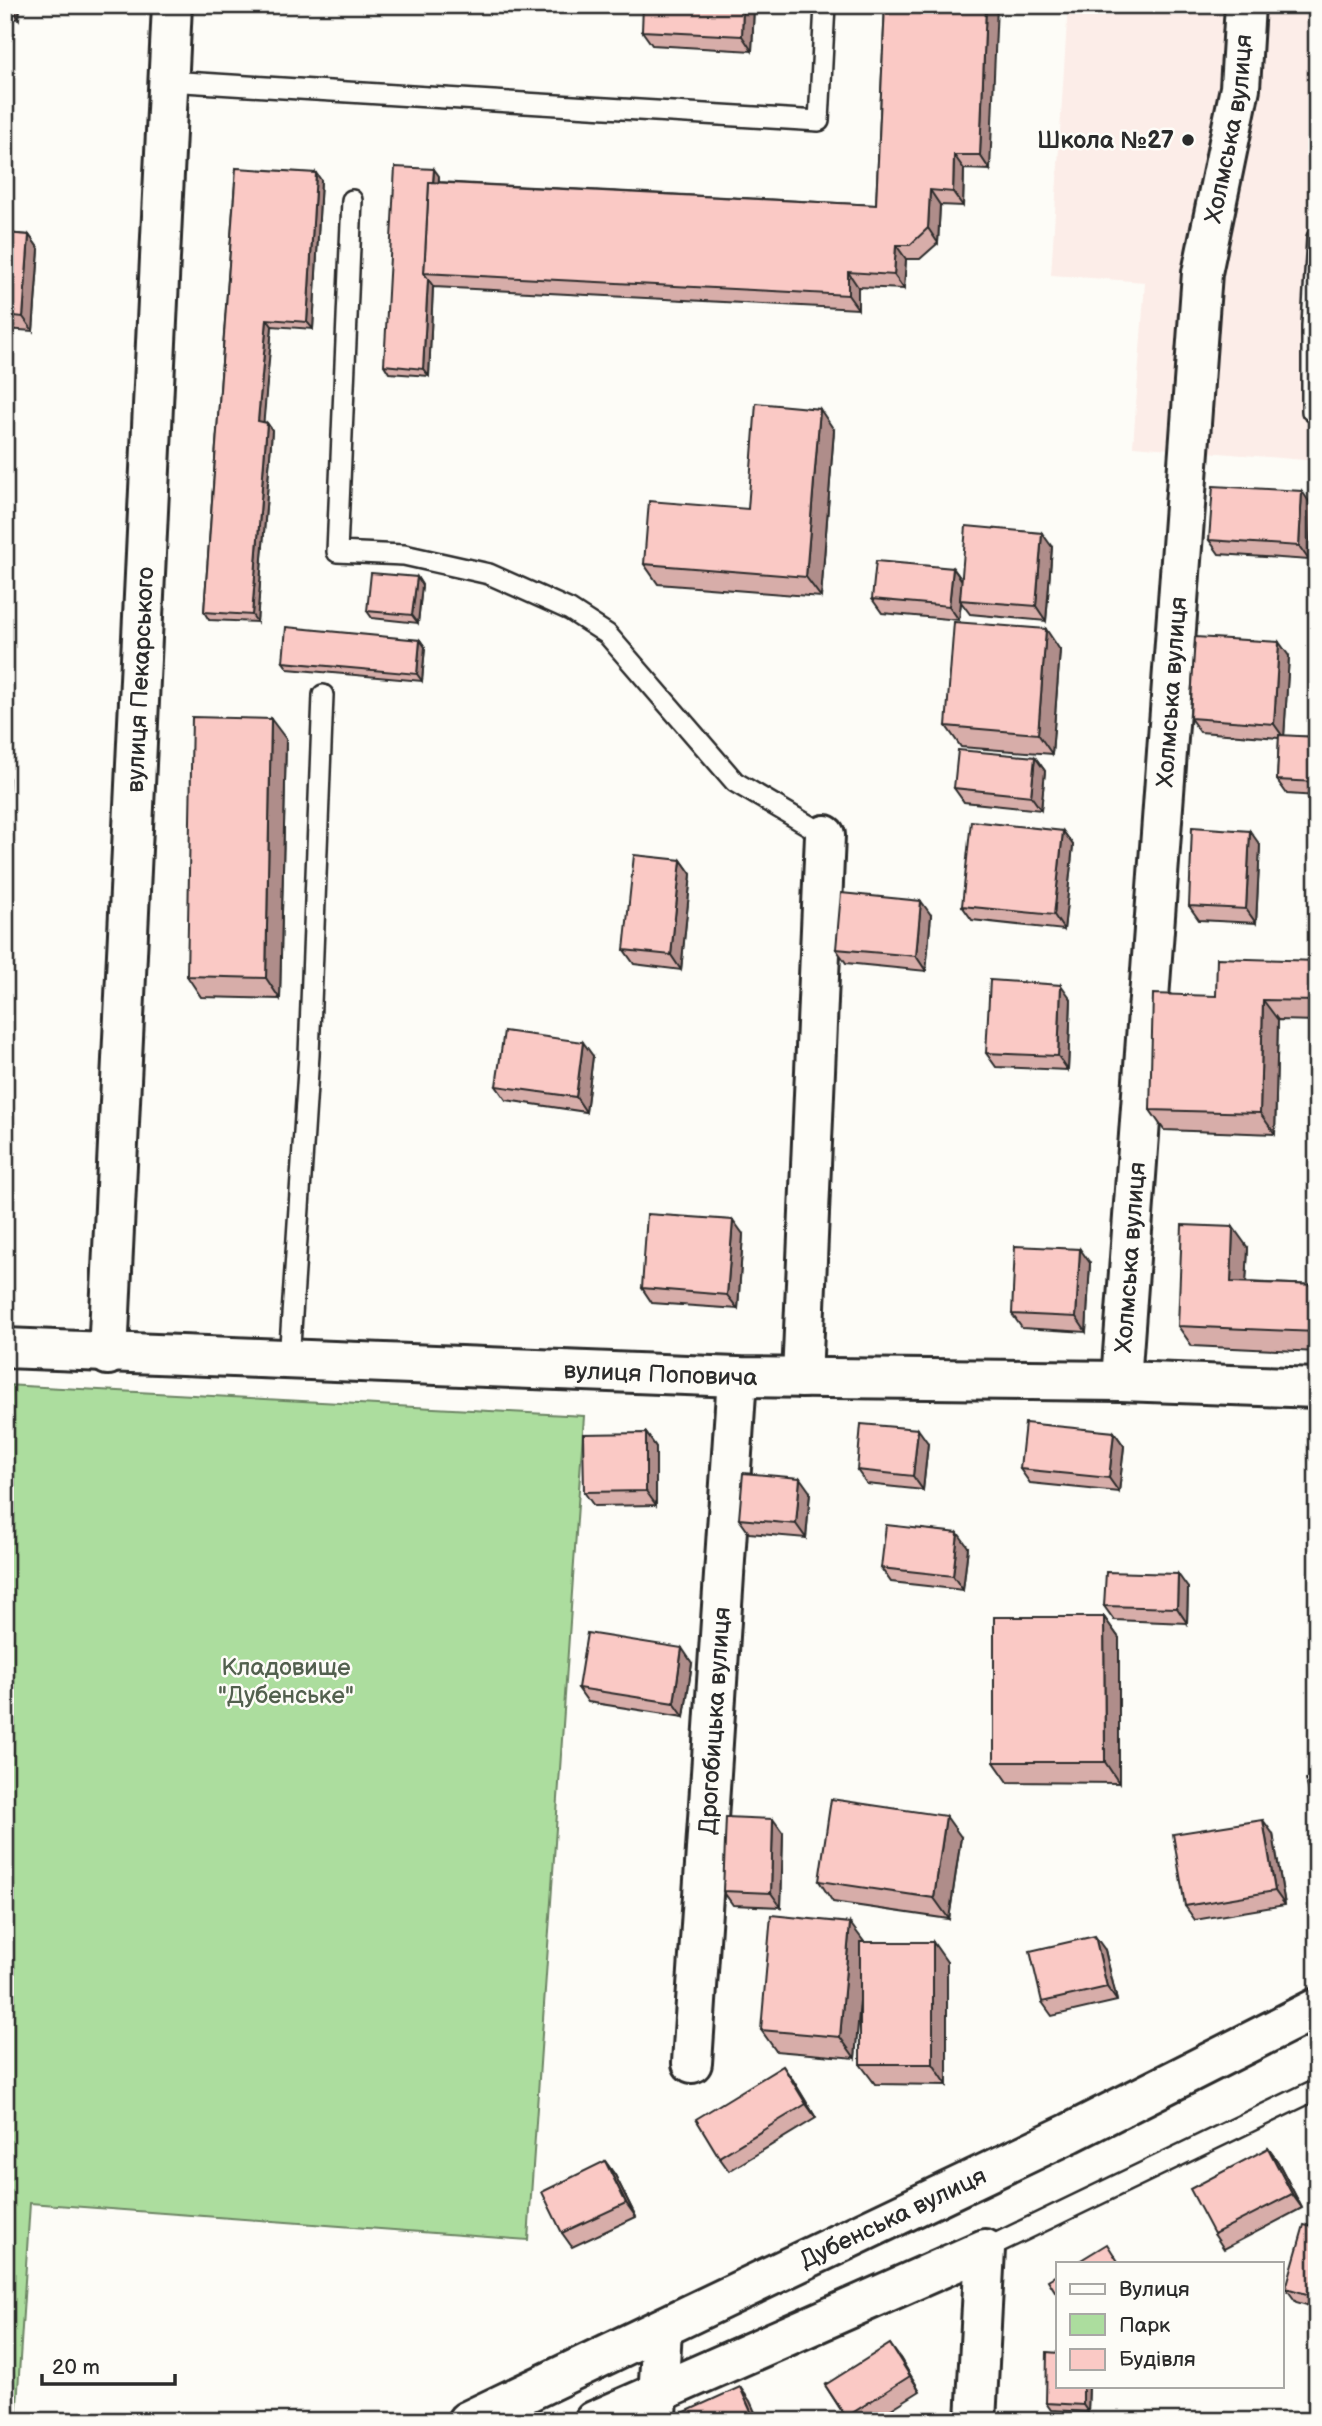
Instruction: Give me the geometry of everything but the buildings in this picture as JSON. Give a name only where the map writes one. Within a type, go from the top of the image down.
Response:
[{"type":"street","name":"вулиця Пекарського","points":[[108,1355],[172,5]]},
{"type":"street","name":"Холмська вулиця","points":[[1121,1381],[1202,273],[1240,88],[1245,5]]},
{"type":"street","points":[[802,1378],[825,835]]},
{"type":"street","name":"вулиця Поповича","points":[[5,1348],[108,1355],[737,1377],[1121,1381],[1317,1388]]},
{"type":"street","name":"Дрогобицька вулиця","points":[[692,2063],[737,1377]]},
{"type":"street","name":"Дубенська вулиця","points":[[467,2421],[1070,2133],[1317,2008]]},
{"type":"street","points":[[594,2421],[657,2406],[985,2249],[976,2421]]},
{"type":"street","points":[[657,2406],[662,2330]]},
{"type":"lane","points":[[168,81],[819,121],[825,5]]},
{"type":"lane","points":[[352,201],[337,552],[404,555],[489,574],[570,610],[607,634],[735,782],[825,835]]},
{"type":"lane","points":[[1317,238],[1312,338],[1312,411],[1317,414]]},
{"type":"lane","points":[[289,1361],[309,1055],[323,695]]},
{"type":"lane","points":[[985,2249],[1317,2089]]},
{"type":"shaded area","name":"Школа №27","points":[[1068,5],[1317,5],[1317,461],[1133,446],[1145,282],[1051,275]]},
{"type":"green space","name":"Кладовище \"Дубенське\"","points":[[5,1385],[584,1416],[528,2240],[30,2203],[16,2421],[5,2421]]},
{"type":"place","name":"Школа №27","points":[[1188,140]]}]
